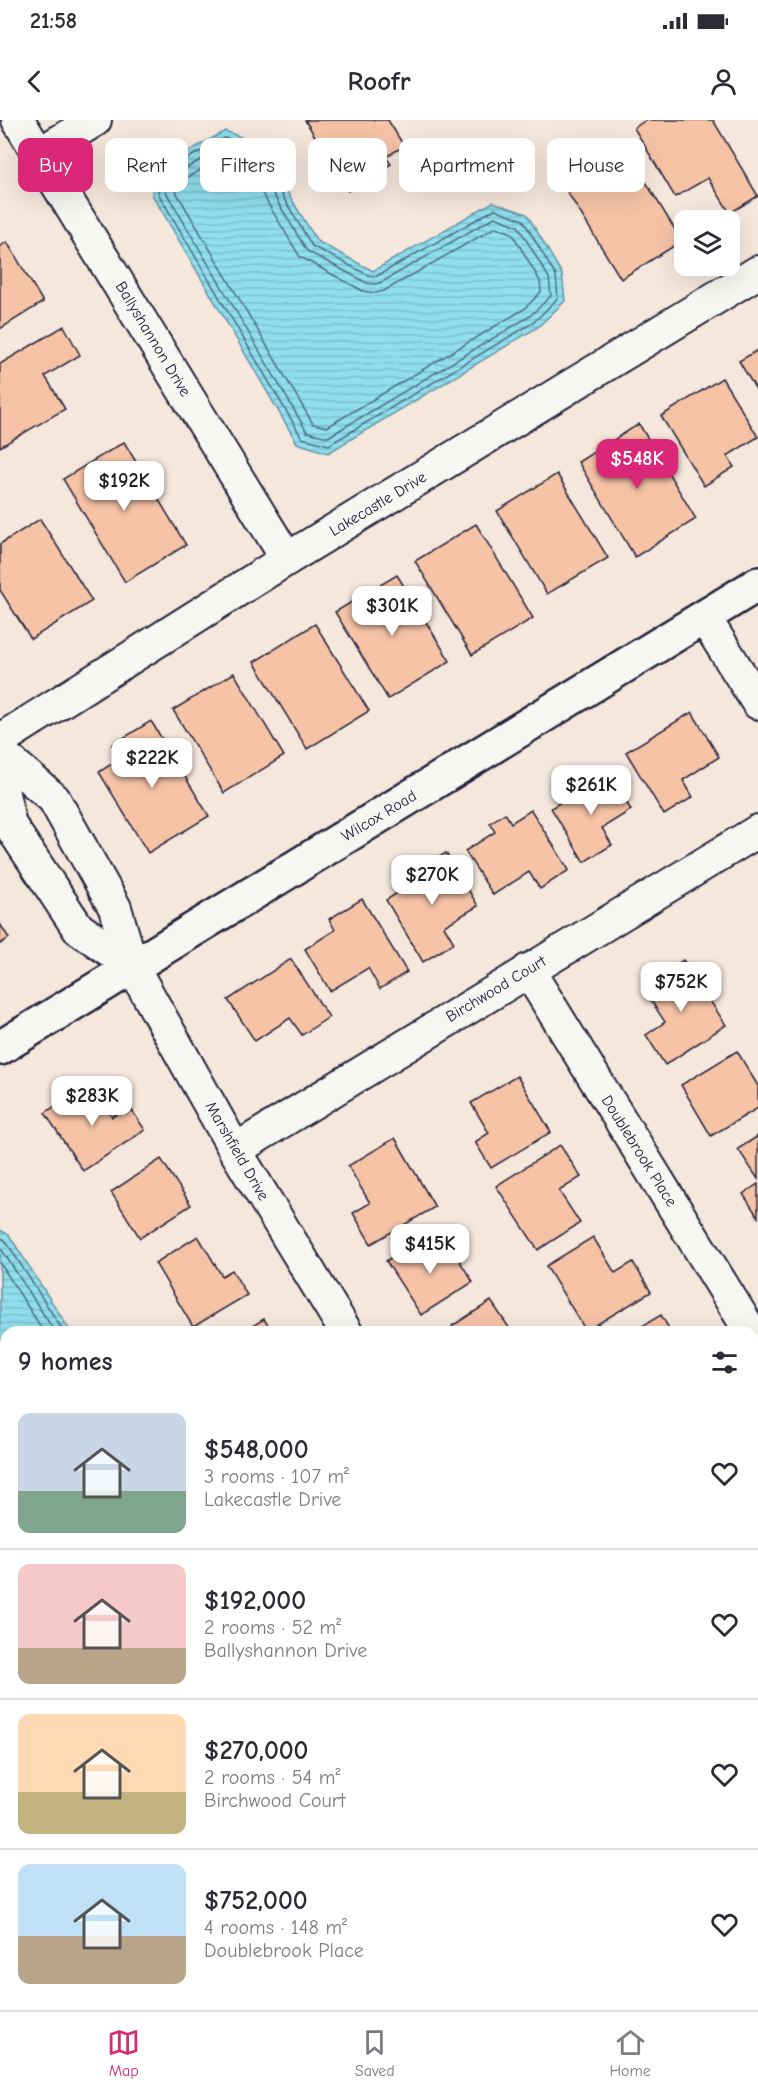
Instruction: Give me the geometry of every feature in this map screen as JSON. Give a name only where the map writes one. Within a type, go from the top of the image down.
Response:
[{"type":"street","name":"Ballyshannon Drive","points":[[18,120],[29,138]]},
{"type":"street","points":[[65,138],[95,120]]},
{"type":"street","name":"Ballyshannon Drive","points":[[62,192],[287,559]]},
{"type":"street","name":"Lakecastle Drive","points":[[0,740],[287,559],[758,272]]},
{"type":"street","name":"Wilcox Road","points":[[0,1048],[758,584]]},
{"type":"street","points":[[704,617],[758,703]]},
{"type":"street","name":"Marshfield Drive","points":[[0,752],[54,799],[114,908],[132,966],[235,1150],[342,1326]]},
{"type":"street","name":"Marshfield Drive","points":[[0,780],[10,825],[78,928],[132,966]]},
{"type":"street","name":"Birchwood Court","points":[[235,1150],[758,831]]},
{"type":"street","name":"Doublebrook Place","points":[[528,970],[747,1326]]},
{"type":"water","points":[[225,131],[244,138],[212,138]]},
{"type":"water","points":[[200,145],[200,192],[287,192],[317,241],[373,271],[493,202],[527,214],[562,274],[565,301],[538,327],[328,453],[297,443],[152,194],[152,192],[188,192],[188,152]]},
{"type":"water","points":[[0,1230],[9,1235],[67,1326],[0,1326]]},
{"type":"building","points":[[305,120],[388,120],[399,138],[399,149],[387,156],[387,138],[316,138]]},
{"type":"building","points":[[646,120],[713,120],[758,196],[735,210],[728,210],[708,178],[675,197],[645,147],[645,138],[640,138],[634,128]]},
{"type":"building","points":[[645,181],[674,228],[674,246],[621,279],[567,192],[645,192]]},
{"type":"building","points":[[7,242],[43,302],[0,329],[0,246]]},
{"type":"building","points":[[64,326],[80,355],[45,376],[65,409],[0,447],[0,364]]},
{"type":"building","points":[[758,350],[758,393],[739,361]]},
{"type":"building","points":[[722,378],[758,437],[727,456],[734,467],[704,486],[661,416]]},
{"type":"building","points":[[639,424],[696,519],[635,557],[578,462]]},
{"type":"building","points":[[124,442],[186,545],[125,582],[63,479]]},
{"type":"building","points":[[557,474],[608,558],[547,594],[497,511]]},
{"type":"building","points":[[40,519],[92,601],[31,639],[0,590],[0,544]]},
{"type":"building","points":[[476,524],[533,618],[472,655],[415,561]]},
{"type":"building","points":[[397,575],[450,661],[388,699],[335,612]]},
{"type":"building","points":[[315,624],[369,711],[307,749],[254,662]]},
{"type":"building","points":[[234,673],[284,756],[224,793],[173,710]]},
{"type":"building","points":[[692,712],[719,757],[683,780],[693,797],[664,815],[626,752]]},
{"type":"building","points":[[151,721],[209,816],[148,853],[99,772],[121,758],[112,745]]},
{"type":"building","points":[[609,773],[631,810],[602,828],[612,845],[584,862],[551,808]]},
{"type":"building","points":[[531,810],[569,870],[540,889],[529,872],[493,895],[465,851],[495,832],[490,823],[505,813],[511,823]]},
{"type":"building","points":[[446,853],[478,906],[444,926],[454,943],[423,962],[386,900],[412,884],[407,876]]},
{"type":"building","points":[[362,899],[407,972],[380,989],[368,968],[330,991],[305,949],[335,930],[329,919]]},
{"type":"building","points":[[0,924],[9,938],[0,944]]},
{"type":"building","points":[[291,959],[329,1017],[302,1035],[290,1018],[255,1041],[228,1000]]},
{"type":"building","points":[[683,960],[726,1025],[665,1065],[646,1035],[665,1022],[642,987]]},
{"type":"building","points":[[737,1051],[758,1086],[758,1108],[711,1136],[681,1085]]},
{"type":"building","points":[[517,1076],[551,1132],[491,1168],[475,1142],[489,1133],[471,1103]]},
{"type":"building","points":[[89,1083],[112,1117],[129,1106],[145,1130],[83,1171],[45,1113]]},
{"type":"building","points":[[758,1136],[758,1179],[738,1149]]},
{"type":"building","points":[[395,1138],[435,1207],[371,1244],[353,1213],[370,1203],[348,1166]]},
{"type":"building","points":[[560,1145],[581,1177],[559,1191],[580,1223],[538,1250],[496,1186]]},
{"type":"building","points":[[161,1159],[191,1205],[140,1238],[111,1192]]},
{"type":"building","points":[[758,1184],[758,1217],[743,1194]]},
{"type":"building","points":[[198,1236],[222,1276],[232,1270],[247,1295],[192,1326],[155,1263]]},
{"type":"building","points":[[593,1237],[615,1273],[633,1262],[651,1292],[594,1326],[583,1326],[546,1266]]},
{"type":"building","points":[[445,1238],[473,1282],[421,1315],[386,1261],[409,1246],[416,1257]]},
{"type":"building","points":[[491,1301],[508,1326],[452,1326]]},
{"type":"building","points":[[661,1315],[667,1326],[642,1326]]},
{"type":"building","points":[[264,1319],[268,1326],[252,1326]]}]
